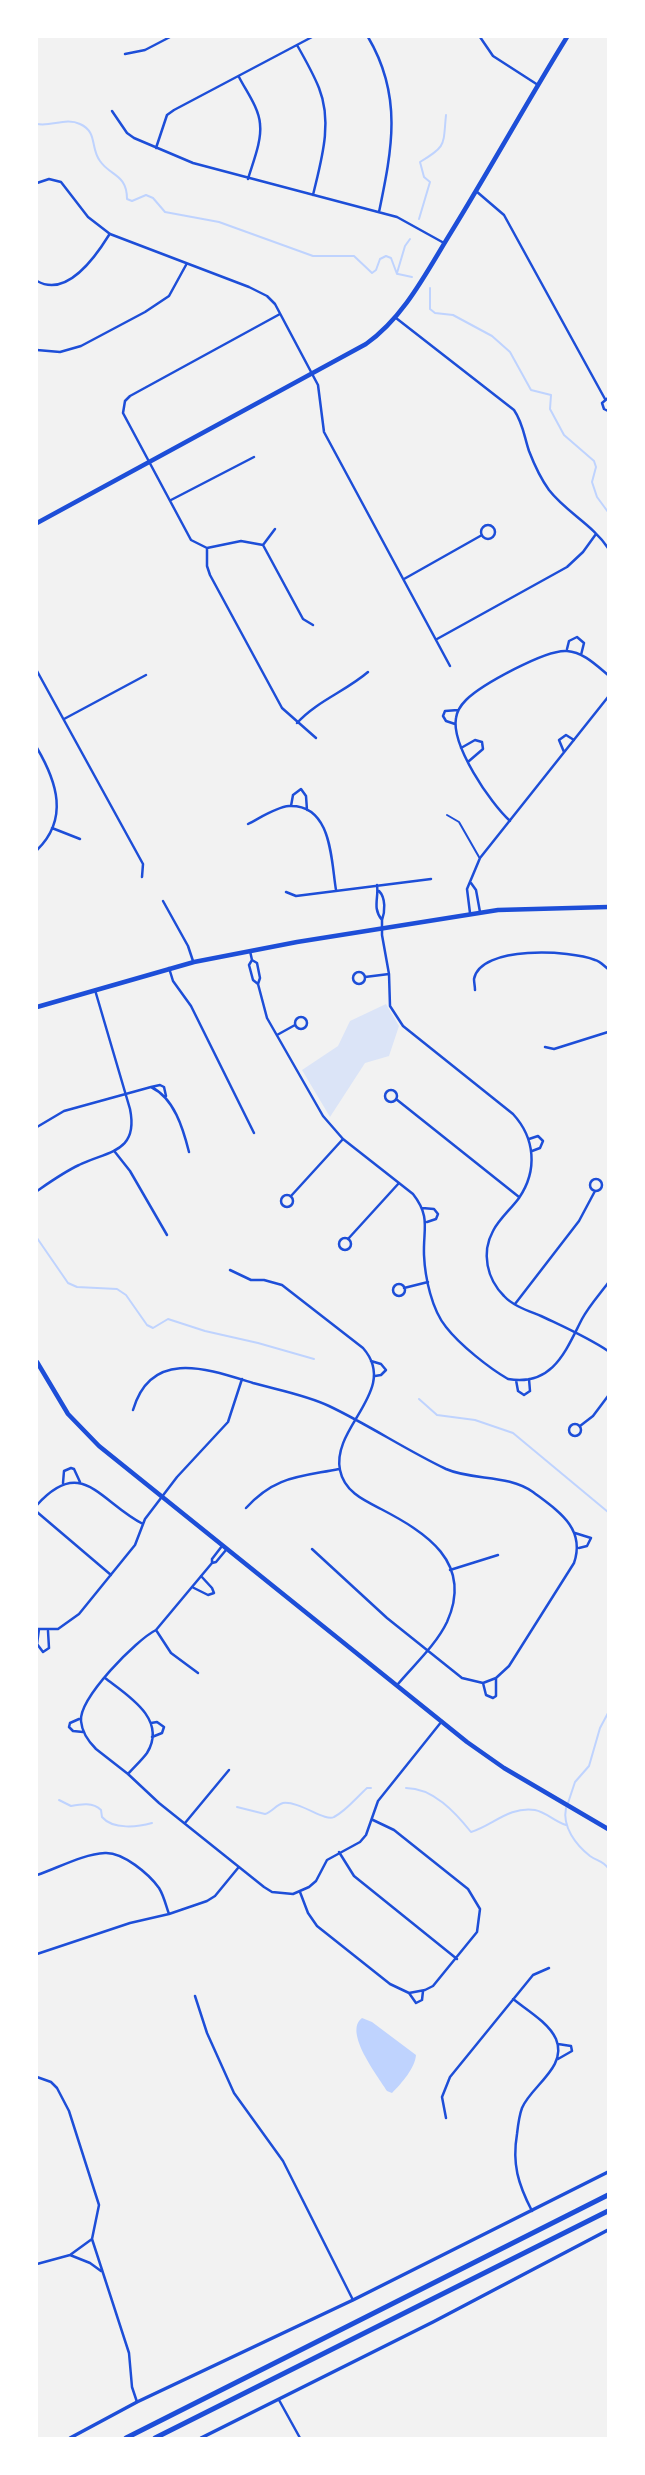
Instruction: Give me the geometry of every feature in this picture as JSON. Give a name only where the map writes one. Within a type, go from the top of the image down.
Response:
[{"type":"highway","points":[[127,2438],[608,2195]]},
{"type":"highway","points":[[155,2438],[608,2211]]},
{"type":"main road","points":[[37,523],[366,344],[396,318],[476,191],[567,37]]},
{"type":"main road","points":[[37,1007],[169,968],[250,951],[480,912],[608,906]]},
{"type":"main road","points":[[37,1362],[59,1402],[85,1433],[224,1548],[504,1768],[608,1829]]},
{"type":"street","points":[[125,54],[145,50],[170,37]]},
{"type":"street","points":[[156,148],[167,116],[312,37]]},
{"type":"street","points":[[368,37],[383,69],[391,102],[391,151],[379,212]]},
{"type":"street","points":[[480,37],[493,56],[538,85]]},
{"type":"street","points":[[297,45],[319,88],[325,115],[322,156],[313,195]]},
{"type":"street","points":[[238,76],[257,111],[260,123],[248,179]]},
{"type":"street","points":[[112,111],[127,133],[193,163],[379,212],[407,222],[444,243]]},
{"type":"street","points":[[37,183],[49,179],[61,182],[88,217],[110,234],[267,296],[275,304],[321,395],[321,422],[324,432],[450,666]]},
{"type":"street","points":[[476,191],[504,215],[607,398],[602,406],[608,411]]},
{"type":"street","points":[[37,281],[41,284],[57,284],[74,276],[92,261],[110,234]]},
{"type":"street","points":[[37,350],[60,352],[80,346],[164,301],[187,264]]},
{"type":"street","points":[[263,545],[241,541],[207,548],[191,540],[125,419],[125,401],[280,314]]},
{"type":"street","points":[[396,318],[514,410],[521,421],[537,470],[548,489],[608,548]]},
{"type":"street","points":[[171,500],[254,457]]},
{"type":"street","points":[[263,545],[275,529]]},
{"type":"street","points":[[436,640],[567,567],[583,552],[596,534]]},
{"type":"street","points":[[404,579],[482,535]]},
{"type":"street","points":[[263,545],[303,619],[313,625]]},
{"type":"street","points":[[207,548],[210,575],[282,708],[316,738]]},
{"type":"street","points":[[566,651],[569,641],[577,637],[584,643],[581,655]]},
{"type":"street","points":[[510,821],[490,800],[461,748],[455,724],[458,710],[473,694],[545,654],[566,651],[581,655],[608,675]]},
{"type":"street","points":[[37,671],[143,864],[142,877]]},
{"type":"street","points":[[297,723],[315,707],[351,687],[368,672]]},
{"type":"street","points":[[64,719],[146,675]]},
{"type":"street","points":[[470,914],[467,889],[480,858],[608,697]]},
{"type":"street","points":[[455,724],[446,721],[443,716],[445,711],[458,710]]},
{"type":"street","points":[[564,752],[559,740],[566,735],[573,740]]},
{"type":"street","points":[[461,748],[475,740],[482,742],[484,746],[481,752],[468,761]]},
{"type":"street","points":[[37,748],[55,785],[57,805],[52,828],[37,850]]},
{"type":"street","points":[[291,806],[293,795],[301,789],[306,796],[307,810]]},
{"type":"street","points":[[248,824],[291,806],[307,810],[319,819],[327,833],[336,890]]},
{"type":"street","points":[[52,828],[79,839]]},
{"type":"street","points":[[286,892],[296,896],[431,879]]},
{"type":"street","points":[[471,883],[476,890],[480,912]]},
{"type":"street","points":[[377,885],[374,897],[377,915],[382,920]]},
{"type":"street","points":[[377,890],[382,894],[385,912],[382,928],[389,974],[390,1006],[398,1020],[513,1114],[529,1139],[532,1151],[530,1171],[519,1197],[493,1230],[489,1241],[487,1259],[490,1278],[499,1291],[515,1304],[576,1332],[608,1351]]},
{"type":"street","points":[[163,901],[194,962]]},
{"type":"street","points":[[250,951],[252,960],[249,965],[253,980],[258,984]]},
{"type":"street","points":[[475,990],[474,978],[479,971],[484,965],[501,956],[572,954],[597,960],[608,969]]},
{"type":"street","points":[[252,960],[257,963],[262,1006],[323,1116],[343,1139],[413,1194],[422,1208],[426,1222],[424,1256],[428,1282],[438,1314],[454,1336],[509,1380],[530,1378],[559,1362],[588,1309],[608,1283]]},
{"type":"street","points":[[169,968],[173,981],[191,1006],[254,1133]]},
{"type":"street","points":[[365,977],[389,974]]},
{"type":"street","points":[[37,1191],[81,1164],[115,1152],[123,1144],[131,1126],[126,1093],[95,990]]},
{"type":"street","points":[[277,1035],[295,1025]]},
{"type":"street","points":[[545,1047],[554,1049],[608,1032]]},
{"type":"street","points":[[37,1127],[64,1111],[151,1087],[166,1097],[190,1152]]},
{"type":"street","points":[[396,1099],[519,1197]]},
{"type":"street","points":[[529,1139],[538,1136],[544,1141],[540,1149],[532,1151]]},
{"type":"street","points":[[290,1196],[343,1139]]},
{"type":"street","points":[[115,1152],[130,1171],[167,1235]]},
{"type":"street","points":[[348,1239],[399,1183]]},
{"type":"street","points":[[515,1304],[579,1221],[595,1191]]},
{"type":"street","points":[[422,1208],[434,1209],[438,1214],[436,1219],[426,1222]]},
{"type":"street","points":[[230,1270],[251,1279],[282,1285],[363,1348],[371,1361],[374,1376],[372,1388],[341,1449],[339,1469],[356,1495],[426,1535],[438,1546],[450,1570],[453,1595],[447,1622],[397,1685]]},
{"type":"street","points":[[404,1287],[428,1282]]},
{"type":"street","points":[[371,1361],[385,1366],[386,1370],[381,1375],[374,1376]]},
{"type":"street","points":[[133,1410],[137,1395],[144,1384],[167,1370],[192,1367],[319,1402],[447,1469],[525,1487],[565,1519],[575,1533],[579,1548],[575,1563],[509,1666],[496,1678],[483,1683],[462,1678],[387,1618],[312,1549]]},
{"type":"street","points":[[516,1380],[518,1391],[524,1395],[530,1391],[530,1378]]},
{"type":"street","points":[[48,1630],[49,1648],[43,1652],[37,1644],[38,1629],[58,1629],[73,1620],[111,1575],[139,1540],[143,1524],[191,1460],[228,1422],[242,1379]]},
{"type":"street","points":[[580,1426],[608,1396]]},
{"type":"street","points":[[63,1483],[64,1471],[71,1468],[80,1482]]},
{"type":"street","points":[[246,1508],[258,1494],[275,1483],[339,1469]]},
{"type":"street","points":[[37,1505],[63,1483],[80,1482],[95,1489],[122,1512],[143,1524]]},
{"type":"street","points":[[37,1511],[111,1575]]},
{"type":"street","points":[[575,1533],[590,1538],[587,1546],[579,1548]]},
{"type":"street","points":[[224,1548],[216,1562],[212,1563],[156,1630],[126,1652],[85,1705],[80,1719],[86,1738],[96,1749],[239,1867],[272,1892],[300,1892],[316,1881],[327,1860],[360,1842],[366,1835],[378,1801],[442,1721]]},
{"type":"street","points":[[450,1570],[498,1555]]},
{"type":"street","points":[[192,1587],[208,1595],[214,1593],[201,1576]]},
{"type":"street","points":[[156,1630],[171,1653],[198,1673]]},
{"type":"street","points":[[105,1678],[144,1708],[151,1723],[152,1737],[148,1752],[128,1774]]},
{"type":"street","points":[[483,1683],[486,1695],[493,1698],[496,1696],[496,1678]]},
{"type":"street","points":[[80,1719],[70,1723],[69,1727],[73,1731],[83,1731]]},
{"type":"street","points":[[151,1723],[157,1722],[164,1727],[162,1733],[152,1737]]},
{"type":"street","points":[[185,1823],[229,1770]]},
{"type":"street","points":[[300,1892],[308,1913],[317,1926],[390,1984],[410,1993],[433,1986],[473,1939],[479,1925],[480,1909],[473,1895],[394,1830],[372,1820]]},
{"type":"street","points":[[339,1852],[354,1876],[457,1959]]},
{"type":"street","points":[[37,1875],[90,1856],[112,1854],[131,1864],[154,1883],[169,1914]]},
{"type":"street","points":[[37,1954],[207,1901],[215,1896],[239,1867]]},
{"type":"street","points":[[446,2118],[442,2097],[446,2084],[533,1975],[549,1968]]},
{"type":"street","points":[[410,1993],[412,2000],[420,2003],[423,1990]]},
{"type":"street","points":[[195,1996],[207,2033],[234,2094],[283,2161],[353,2300]]},
{"type":"street","points":[[513,1999],[551,2031],[558,2044],[556,2060]]},
{"type":"street","points":[[532,2211],[518,2182],[514,2147],[524,2104],[556,2060],[572,2051],[570,2046],[558,2044]]},
{"type":"street","points":[[37,2077],[51,2082],[57,2088],[69,2111],[99,2205],[92,2239],[129,2353],[132,2387],[138,2402]]},
{"type":"street","points":[[70,2438],[138,2402],[353,2300],[608,2172]]},
{"type":"street","points":[[201,2438],[608,2230]]},
{"type":"street","points":[[37,2264],[70,2255],[92,2239]]},
{"type":"street","points":[[70,2255],[90,2263],[102,2273]]},
{"type":"street","points":[[279,2400],[300,2438]]},
{"type":"lane","points":[[447,815],[459,822],[480,858]]},
{"type":"shaded area","points":[[386,1004],[399,1026],[389,1056],[365,1063],[330,1117],[302,1070],[338,1046],[350,1021]]},
{"type":"water","points":[[362,2018],[372,2022],[416,2055],[411,2070],[392,2093],[387,2091],[359,2043],[357,2025]]},
{"type":"waterway","points":[[419,219],[430,182],[424,177],[420,162],[442,144],[446,115]]},
{"type":"waterway","points":[[37,124],[69,121],[86,127],[92,136],[97,156],[104,166],[121,180],[127,199],[132,201],[146,195],[153,198],[165,212],[219,222],[313,256],[354,256],[372,273],[380,259],[386,256],[391,258],[397,274]]},
{"type":"waterway","points":[[397,273],[405,246],[410,239]]},
{"type":"waterway","points":[[398,274],[412,277]]},
{"type":"waterway","points":[[430,288],[430,309],[435,313],[453,315],[492,336],[510,352],[531,390],[551,395],[550,409],[564,435],[594,461],[596,467],[592,482],[597,497],[608,512]]},
{"type":"waterway","points":[[37,1238],[68,1283],[77,1287],[117,1289],[126,1295],[147,1325],[153,1328],[168,1319],[314,1359]]},
{"type":"waterway","points":[[419,1399],[437,1415],[475,1420],[513,1433],[608,1512]]},
{"type":"waterway","points":[[568,1803],[575,1782],[589,1766],[600,1728],[608,1713]]},
{"type":"waterway","points":[[237,1807],[265,1814],[283,1803],[290,1803],[330,1818],[343,1811],[367,1788],[371,1788]]},
{"type":"waterway","points":[[406,1788],[425,1792],[443,1802],[471,1832],[509,1814],[526,1810],[539,1811],[566,1825]]},
{"type":"waterway","points":[[59,1800],[71,1806],[94,1806],[101,1810],[102,1817],[119,1826],[152,1823]]},
{"type":"waterway","points":[[566,1808],[566,1822],[575,1841],[590,1856],[608,1868]]}]
